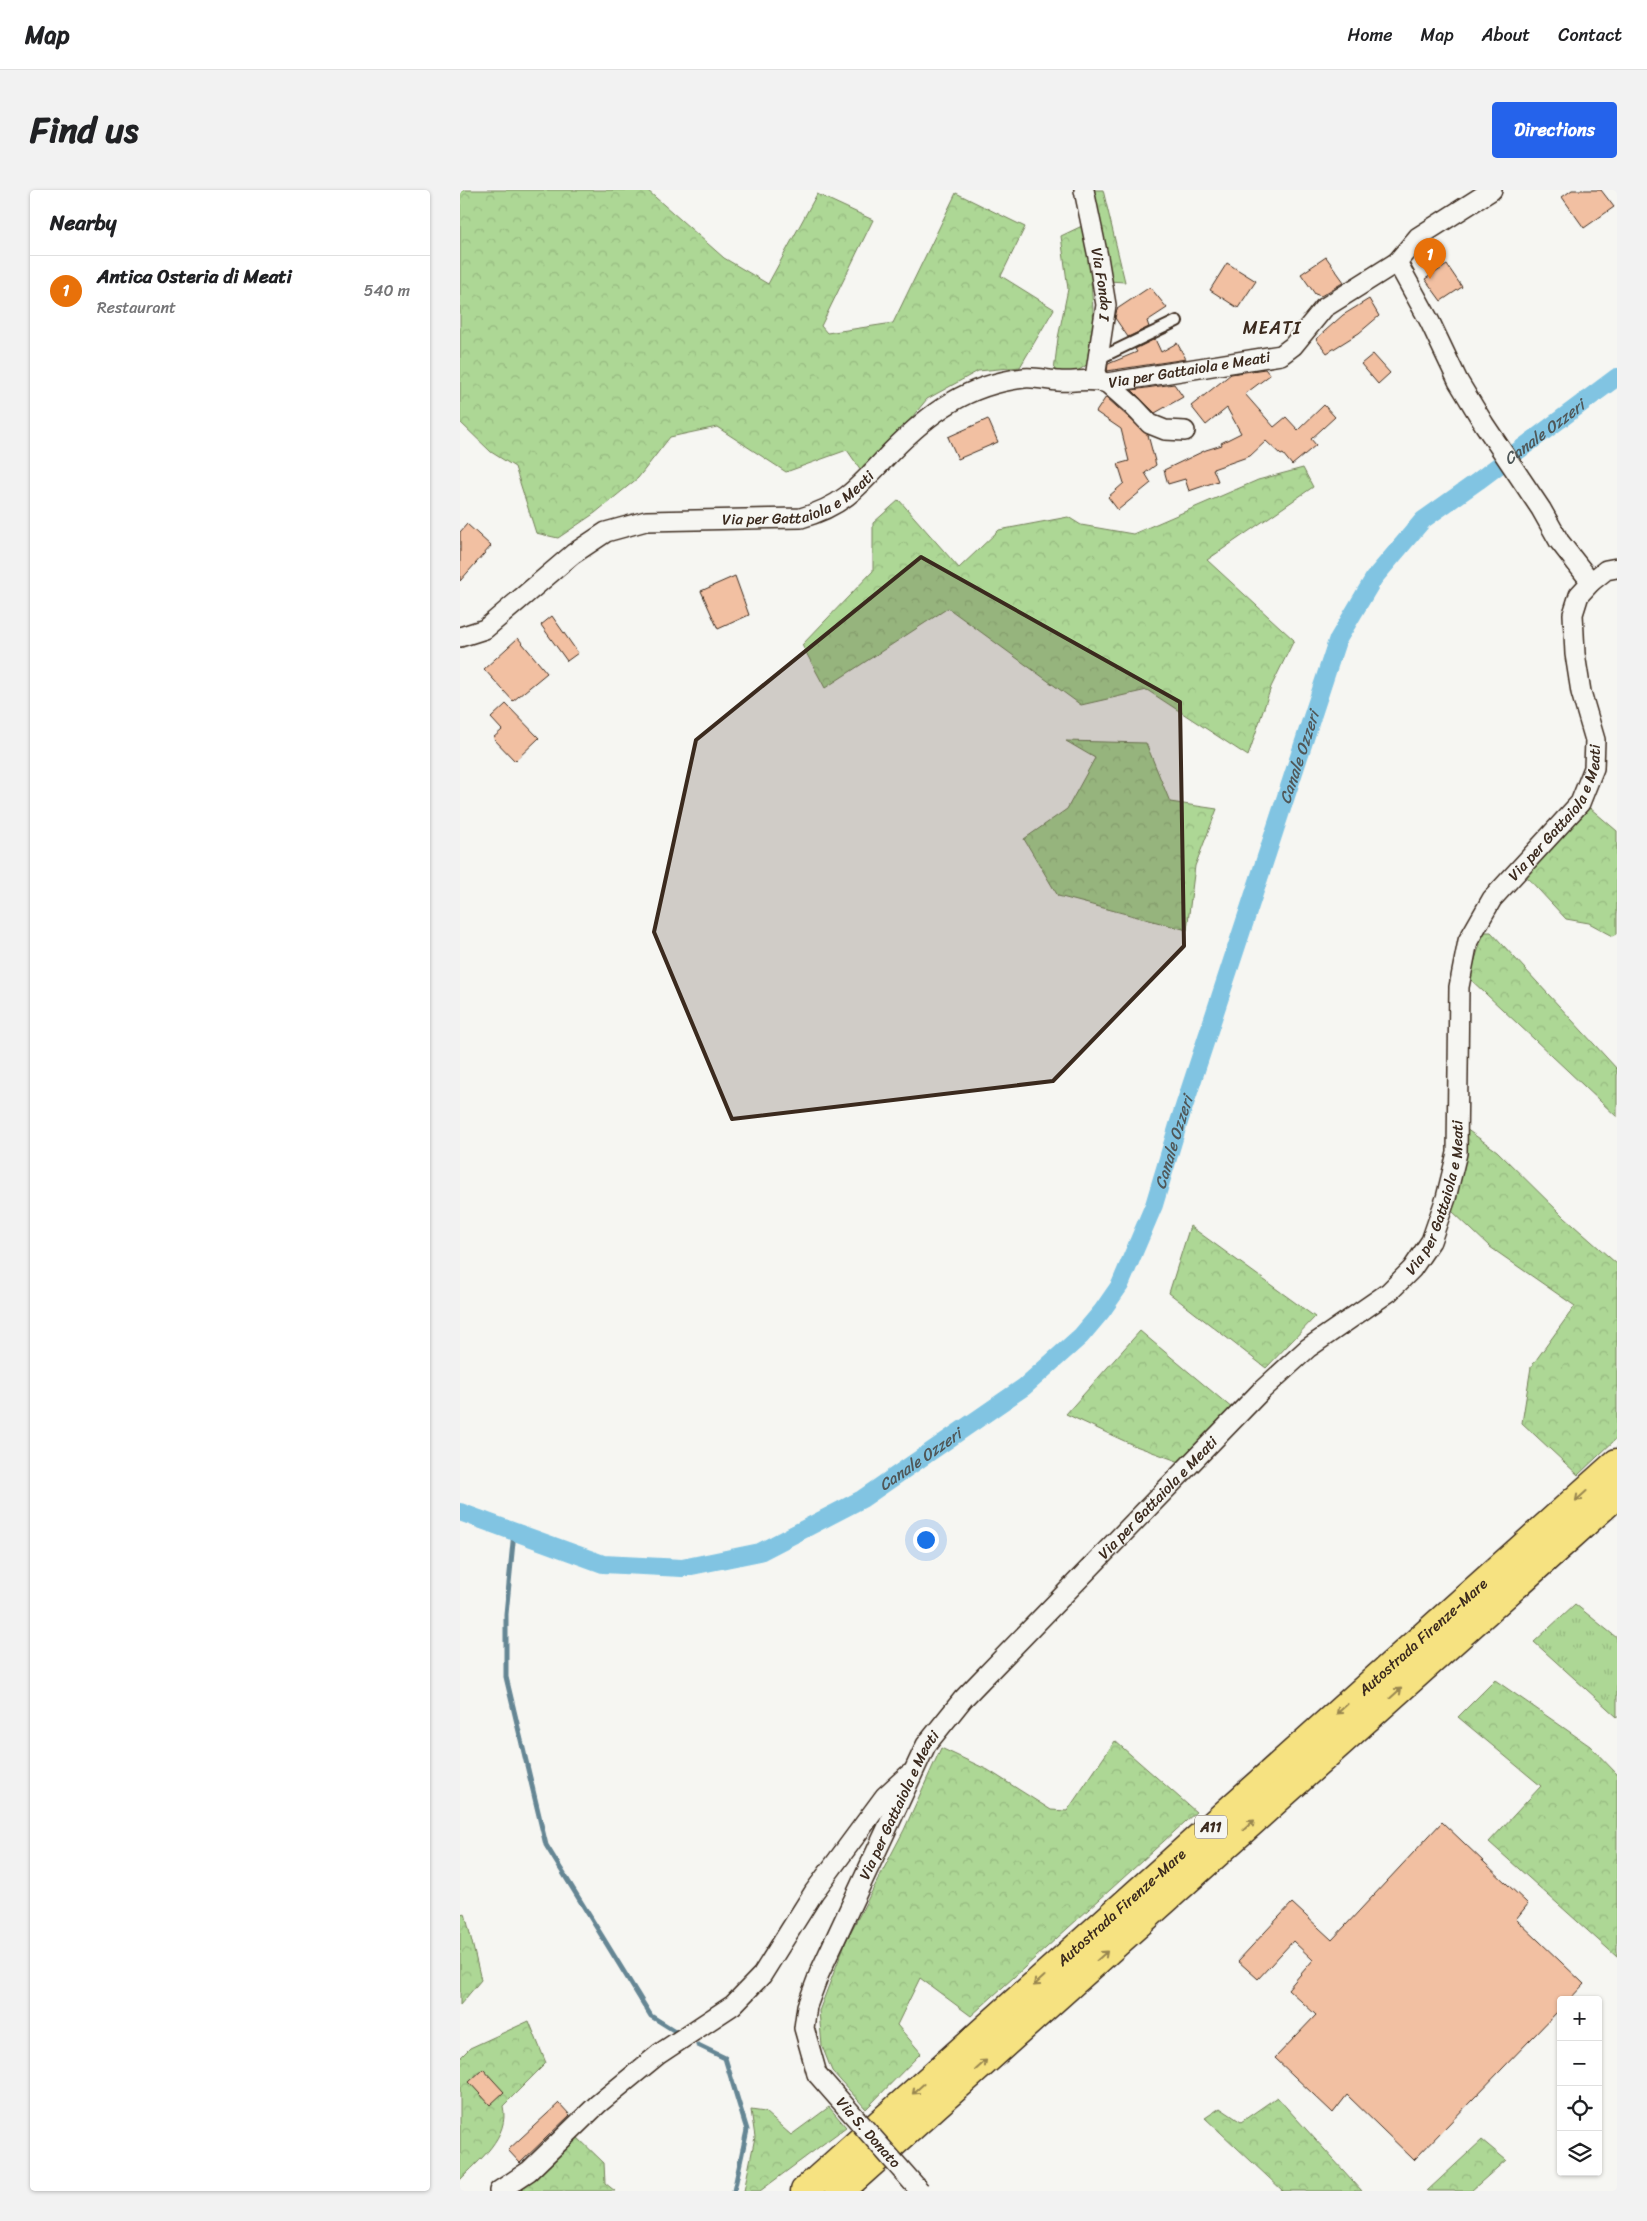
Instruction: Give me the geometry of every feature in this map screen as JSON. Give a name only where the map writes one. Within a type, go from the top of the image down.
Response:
[{"type":"highway","name":"Autostrada Firenze-Mare","points":[[804,2191],[1617,1463]]},
{"type":"highway","name":"Autostrada Firenze-Mare","points":[[840,2191],[1617,1494]]},
{"type":"street","name":"Via Fonda I","points":[[1084,190],[1106,305],[1098,358],[1101,381]]},
{"type":"street","name":"Via per Gattaiola e Meati","points":[[460,637],[485,629],[573,554],[606,532],[646,521],[801,518],[825,511],[854,492],[928,416],[977,388],[1026,378],[1065,382],[1101,381],[1281,355],[1293,346],[1324,308],[1398,262],[1418,237],[1492,190]]},
{"type":"street","points":[[1398,262],[1430,322],[1458,381],[1484,424],[1541,509],[1559,541],[1591,582],[1606,570],[1617,568]]},
{"type":"street","points":[[1101,381],[1133,406],[1150,424],[1165,430],[1185,431]]},
{"type":"street","name":"Via per Gattaiola e Meati","points":[[817,2074],[804,2028],[808,2006],[819,1974],[926,1745],[963,1699],[1261,1391],[1308,1348],[1389,1292],[1412,1268],[1431,1241],[1446,1198],[1457,1153],[1459,986],[1468,941],[1492,899],[1580,803],[1594,768],[1595,740],[1578,673],[1573,614],[1580,595],[1591,582]]},
{"type":"street","points":[[499,2191],[528,2171],[598,2104],[660,2054],[733,2005],[762,1975],[814,1892],[886,1796],[915,1770]]},
{"type":"street","name":"Via S. Donato","points":[[817,2074],[920,2191]]},
{"type":"lane","points":[[1098,358],[1177,321]]},
{"type":"highlighted area","points":[[921,557],[1180,702],[1184,946],[1053,1081],[732,1119],[654,932],[696,740]]},
{"type":"green space","points":[[460,190],[647,190],[724,258],[768,284],[817,194],[873,220],[821,326],[827,333],[893,323],[956,193],[1025,227],[1001,276],[1054,309],[1020,367],[978,371],[927,399],[875,462],[863,473],[847,450],[786,472],[717,427],[670,437],[638,478],[595,513],[558,538],[536,533],[515,467],[491,452],[460,422]]},
{"type":"green space","points":[[1075,190],[1103,190],[1125,282],[1091,280],[1094,326],[1091,362],[1076,372],[1054,371],[1058,338],[1068,289],[1061,236],[1084,225]]},
{"type":"green space","points":[[1303,468],[1313,487],[1207,560],[1294,640],[1271,687],[1248,756],[1147,690],[1081,705],[948,608],[825,688],[802,645],[873,571],[873,523],[899,500],[959,568],[999,530],[1068,517],[1081,525],[1133,534],[1258,480]]},
{"type":"green space","points":[[1066,741],[1146,743],[1170,802],[1217,809],[1195,866],[1187,930],[1058,896],[1024,839],[1067,809],[1095,758]]},
{"type":"green space","points":[[1590,808],[1617,831],[1617,934],[1613,936],[1589,923],[1566,919],[1525,875]]},
{"type":"green space","points":[[1484,932],[1491,932],[1617,1069],[1617,1117],[1469,978]]},
{"type":"green space","points":[[1466,1129],[1497,1151],[1565,1218],[1617,1264],[1617,1438],[1578,1475],[1522,1423],[1531,1367],[1575,1306],[1490,1247],[1452,1211]]},
{"type":"green space","points":[[1190,1226],[1315,1317],[1266,1368],[1169,1293]]},
{"type":"green space","points":[[1140,1331],[1233,1409],[1180,1462],[1133,1445],[1066,1414]]},
{"type":"green space","points":[[1575,1604],[1617,1638],[1617,1717],[1534,1642]]},
{"type":"green space","points":[[1495,1680],[1590,1746],[1617,1774],[1617,1957],[1489,1842],[1541,1786],[1458,1717]]},
{"type":"green space","points":[[1115,1741],[1196,1812],[971,2016],[920,1978],[897,2025],[921,2053],[866,2109],[832,2071],[822,2046],[819,2011],[846,1941],[904,1830],[941,1748],[988,1770],[1051,1810],[1067,1811]]},
{"type":"green space","points":[[465,1913],[481,1980],[460,2005],[460,1914]]},
{"type":"green space","points":[[529,2021],[546,2063],[503,2106],[502,2128],[497,2138],[484,2156],[460,2180],[460,2058],[470,2048]]},
{"type":"green space","points":[[1277,2097],[1362,2191],[1283,2191],[1205,2118],[1220,2108],[1241,2122]]},
{"type":"green space","points":[[829,2107],[846,2127],[760,2191],[744,2191],[755,2137],[751,2110],[765,2112],[791,2135]]},
{"type":"green space","points":[[575,2135],[604,2163],[605,2183],[615,2191],[514,2191]]},
{"type":"green space","points":[[1482,2140],[1506,2160],[1471,2191],[1427,2191]]},
{"type":"building","points":[[1572,190],[1601,190],[1614,207],[1584,228],[1562,197]]},
{"type":"building","points":[[1326,257],[1344,282],[1321,296],[1315,294],[1301,274]]},
{"type":"building","points":[[1227,263],[1256,281],[1238,308],[1210,290]]},
{"type":"building","points":[[1447,265],[1462,287],[1441,301],[1425,279]]},
{"type":"building","points":[[1150,287],[1167,308],[1147,321],[1149,327],[1128,337],[1115,318],[1117,309]]},
{"type":"building","points":[[1369,299],[1379,316],[1359,333],[1327,353],[1316,339],[1343,315]]},
{"type":"building","points":[[1155,339],[1161,352],[1177,343],[1186,359],[1107,371],[1108,364],[1137,352],[1135,349]]},
{"type":"building","points":[[1373,354],[1390,373],[1378,384],[1361,364]]},
{"type":"building","points":[[1265,369],[1270,375],[1245,394],[1274,427],[1286,417],[1298,430],[1324,405],[1335,417],[1311,439],[1316,445],[1292,465],[1283,454],[1281,455],[1266,441],[1250,456],[1213,469],[1218,481],[1189,491],[1185,479],[1168,484],[1164,470],[1206,450],[1222,445],[1221,443],[1241,433],[1227,408],[1206,425],[1191,406],[1231,374]]},
{"type":"building","points":[[1174,384],[1183,397],[1155,413],[1132,390]]},
{"type":"building","points":[[1106,397],[1148,435],[1156,465],[1145,473],[1151,483],[1118,510],[1108,497],[1124,483],[1118,464],[1129,461],[1121,429],[1096,412]]},
{"type":"building","points":[[988,419],[998,442],[958,459],[948,437]]},
{"type":"building","points":[[467,524],[491,546],[460,581],[460,532]]},
{"type":"building","points":[[735,576],[749,615],[718,629],[701,591]]},
{"type":"building","points":[[552,616],[578,653],[567,661],[541,625]]},
{"type":"building","points":[[518,638],[547,673],[513,701],[484,669]]},
{"type":"building","points":[[506,704],[539,738],[515,761],[493,738],[502,730],[491,718]]},
{"type":"building","points":[[1442,1822],[1528,1904],[1516,1919],[1584,1984],[1573,1996],[1557,1996],[1557,2012],[1414,2160],[1347,2095],[1333,2113],[1275,2058],[1316,2015],[1288,1989],[1313,1960],[1293,1941],[1258,1979],[1238,1961],[1292,1903],[1332,1940]]},
{"type":"building","points":[[483,2069],[504,2092],[490,2105],[469,2082]]},
{"type":"building","points":[[559,2103],[570,2115],[520,2163],[508,2150]]},
{"type":"waterway","name":"Canale Ozzeri","points":[[460,1512],[603,1564],[682,1568],[760,1552],[862,1499],[1024,1387],[1081,1336],[1120,1285],[1154,1205],[1178,1125],[1337,641],[1374,578],[1423,520],[1617,377]]},
{"type":"waterway","points":[[514,1532],[506,1614],[506,1677],[546,1845],[651,2016],[675,2031]]},
{"type":"waterway","points":[[698,2045],[725,2058],[747,2130],[734,2191]]},
{"type":"place","name":"Antica Osteria di Meati","points":[[1430,279]]},
{"type":"district","name":"MEATI","points":[[1272,328]]}]
